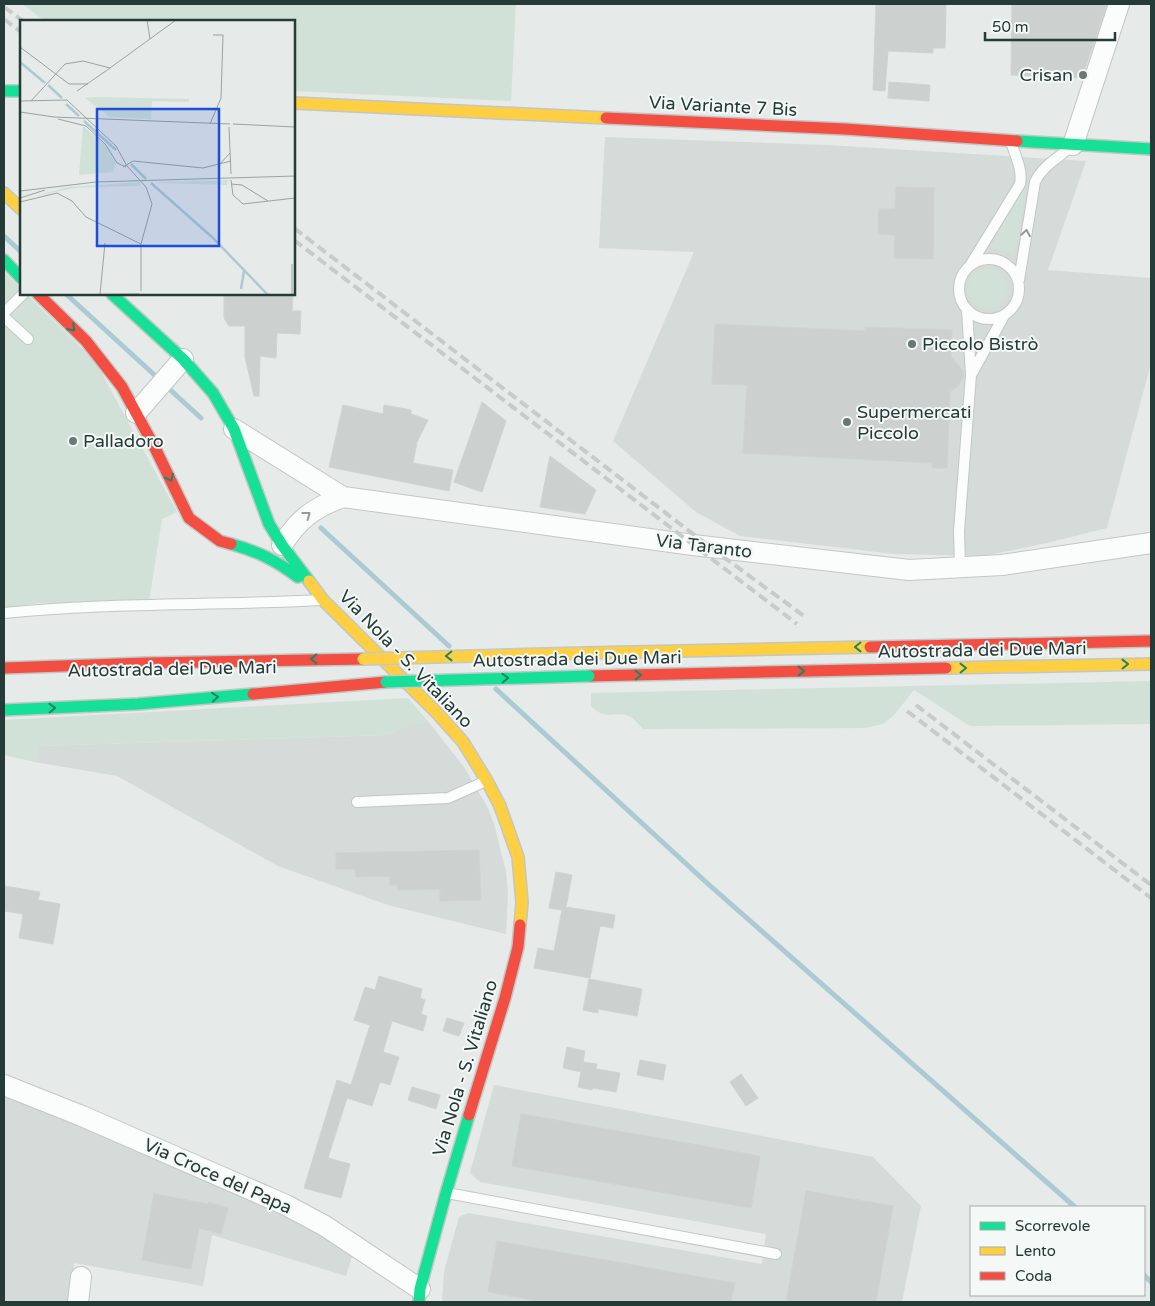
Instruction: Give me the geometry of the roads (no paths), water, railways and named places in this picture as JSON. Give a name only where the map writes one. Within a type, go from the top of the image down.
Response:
[{"type":"main road","points":[[4,90],[20,91]]},
{"type":"main road","name":"Via Variante 7 Bis","points":[[295,103],[845,129],[1151,149]]},
{"type":"main road","points":[[4,193],[20,209]]},
{"type":"main road","points":[[4,260],[20,277]]},
{"type":"main road","points":[[39,295],[86,341],[122,387],[189,518],[220,541],[252,550],[276,560],[323,600]]},
{"type":"main road","name":"Via Nola - S. Vitaliano","points":[[113,295],[183,358],[213,393],[234,429],[269,524],[282,545],[323,600],[438,714],[463,742],[487,780],[500,806],[518,857],[522,902],[518,947],[505,998],[446,1193],[420,1296]]},
{"type":"main road","points":[[252,550],[282,545]]},
{"type":"main road","name":"Autostrada dei Due Mari","points":[[4,668],[146,662],[1151,641]]},
{"type":"main road","name":"Autostrada dei Due Mari","points":[[232,684],[1151,664]]},
{"type":"main road","points":[[4,710],[138,704],[386,682]]},
{"type":"street","points":[[1073,145],[1118,4]]},
{"type":"street","points":[[1107,147],[1122,153],[1151,158]]},
{"type":"street","points":[[136,413],[183,358]]},
{"type":"street","points":[[234,429],[342,497]]},
{"type":"street","points":[[282,545],[305,516],[323,504],[342,497]]},
{"type":"street","name":"Via Taranto","points":[[342,497],[693,545],[909,570],[1002,566],[1149,542]]},
{"type":"street","name":"Via Croce del Papa","points":[[4,1085],[82,1116],[286,1205],[325,1226],[420,1296]]},
{"type":"street","points":[[78,1302],[81,1277]]},
{"type":"lane","points":[[1010,141],[1022,177],[1020,184],[959,281],[958,292],[961,302],[967,310],[976,316],[986,319],[996,318],[1005,314],[1017,300],[1035,182],[1043,168],[1073,145]]},
{"type":"lane","points":[[971,264],[980,259],[990,258],[1001,261],[1015,273],[1019,282]]},
{"type":"lane","points":[[22,295],[4,315],[28,338]]},
{"type":"lane","points":[[960,568],[959,531],[970,375],[967,310]]},
{"type":"lane","points":[[970,375],[1005,314]]},
{"type":"lane","points":[[4,613],[58,608],[323,600]]},
{"type":"lane","points":[[357,802],[448,798],[487,780]]},
{"type":"lane","points":[[446,1193],[776,1254]]},
{"type":"waterway","points":[[4,236],[20,251]]},
{"type":"waterway","points":[[67,295],[160,380]]},
{"type":"waterway","points":[[166,386],[201,418]]},
{"type":"waterway","points":[[321,528],[449,646]]},
{"type":"waterway","points":[[496,689],[707,883],[1074,1206]]},
{"type":"waterway","points":[[1145,1276],[1151,1282]]},
{"type":"railway","points":[[4,7],[22,20]]},
{"type":"railway","points":[[4,19],[20,31]]},
{"type":"railway","points":[[295,229],[710,547],[804,616]]},
{"type":"railway","points":[[295,241],[797,624]]},
{"type":"railway","points":[[916,705],[1151,885]]},
{"type":"railway","points":[[907,711],[1151,898]]},
{"type":"place","name":"Crisan","points":[[1083,75]]},
{"type":"place","name":"Piccolo Bistrò","points":[[912,344]]},
{"type":"place","name":"Supermercati Piccolo","points":[[847,422]]},
{"type":"place","name":"Palladoro","points":[[73,441]]}]
